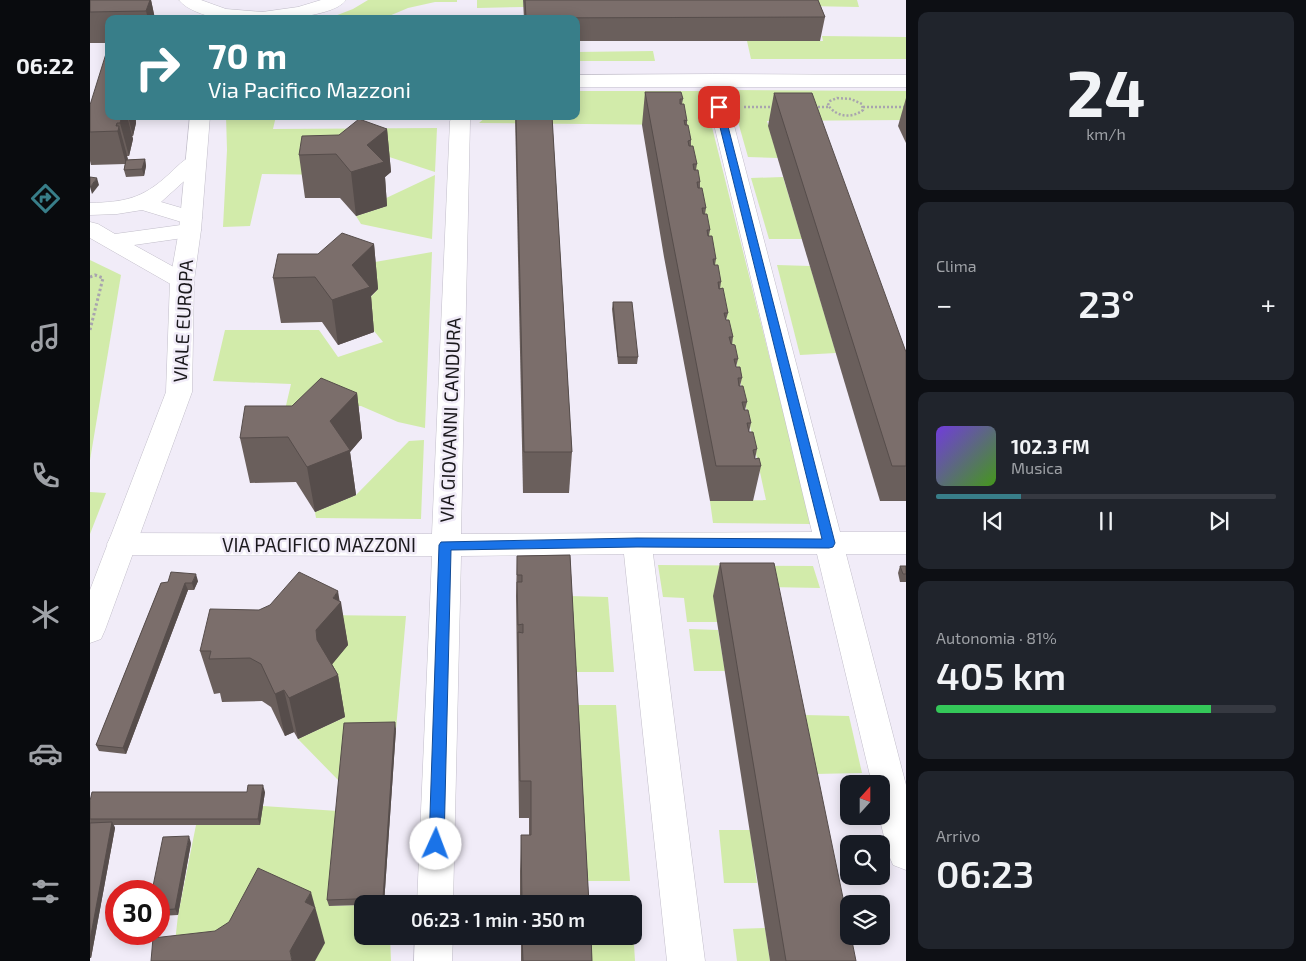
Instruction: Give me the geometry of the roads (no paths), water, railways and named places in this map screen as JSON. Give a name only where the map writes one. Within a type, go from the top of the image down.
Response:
[{"type":"street","points":[[188,0],[203,9],[222,15]]},
{"type":"street","points":[[288,15],[316,9],[337,0]]},
{"type":"street","points":[[713,80],[906,853]]},
{"type":"street","points":[[580,81],[906,81]]},
{"type":"street","name":"VIALE EUROPA","points":[[90,630],[179,392],[182,280],[190,224],[200,120]]},
{"type":"street","name":"VIA GIOVANNI CANDURA","points":[[435,895],[445,545],[461,120]]},
{"type":"street","points":[[90,209],[143,203],[169,186],[195,161]]},
{"type":"street","points":[[143,203],[190,224]]},
{"type":"street","points":[[112,241],[190,224]]},
{"type":"street","points":[[90,229],[182,280]]},
{"type":"street","points":[[637,543],[686,961]]},
{"type":"street","name":"VIA PACIFICO MAZZONI","points":[[121,544],[906,543]]},
{"type":"street","points":[[433,961],[434,945]]}]
